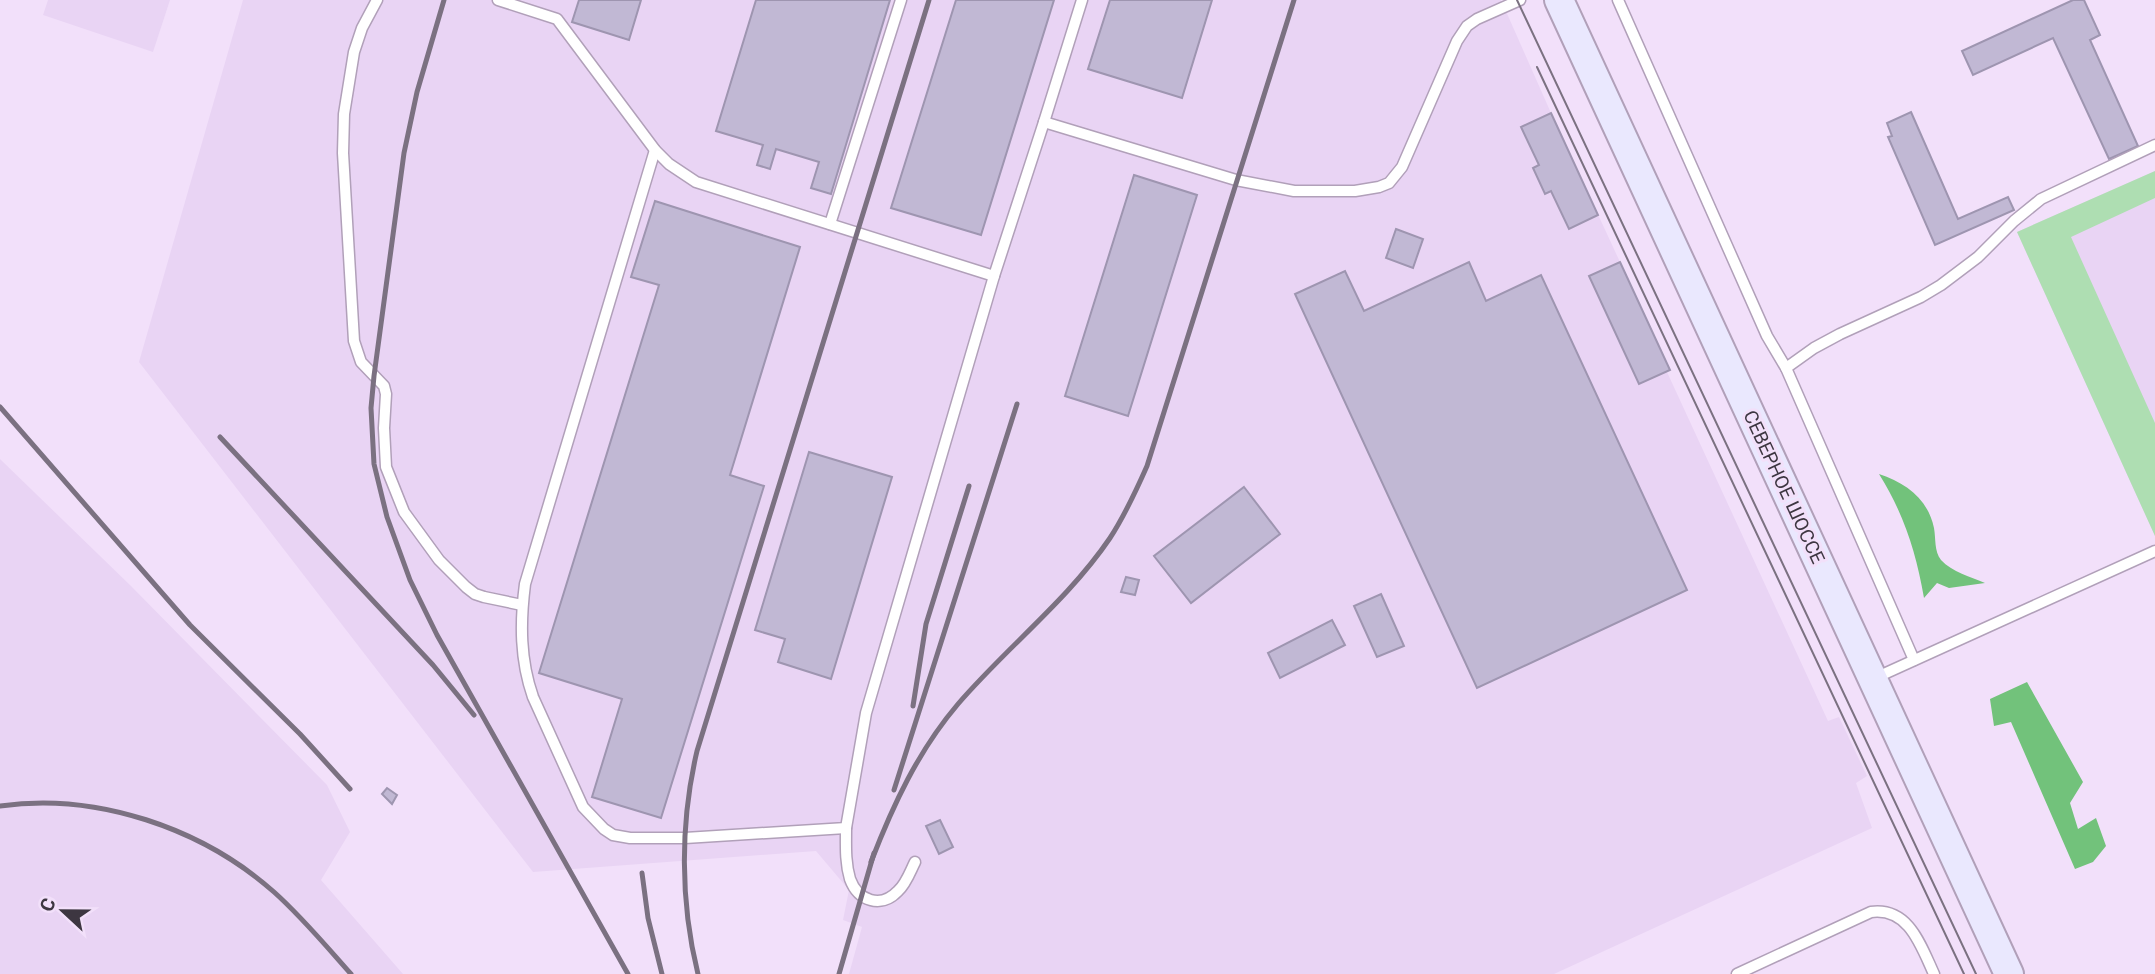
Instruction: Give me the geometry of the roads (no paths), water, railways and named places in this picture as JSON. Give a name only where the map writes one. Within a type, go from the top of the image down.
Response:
[{"type":"main road","name":"СЕВЕРНОЕ ШОССЕ","points":[[1559,0],[2009,974]]},
{"type":"lane","points":[[377,0],[362,28],[354,52],[344,114],[342,153],[354,341],[361,362],[384,386],[387,394],[384,428],[386,467],[404,512],[439,560],[466,587],[484,597],[522,605]]},
{"type":"lane","points":[[498,0],[557,19],[655,150],[696,182],[994,275]]},
{"type":"lane","points":[[830,225],[901,0]]},
{"type":"lane","points":[[915,862],[897,893],[875,903],[860,895],[850,878],[846,828],[866,713],[994,275],[1082,0]]},
{"type":"lane","points":[[1044,122],[1236,180],[1272,187],[1316,192],[1379,187],[1390,183],[1402,167],[1457,41],[1467,26],[1520,0]]},
{"type":"lane","points":[[1618,0],[1767,336],[1786,368],[1914,660]]},
{"type":"lane","points":[[1786,368],[1840,334],[1941,285],[1979,257],[2014,221],[2041,199],[2155,145]]},
{"type":"lane","points":[[655,150],[531,558],[522,605],[523,661],[533,697],[583,807],[613,835],[685,838],[846,828]]},
{"type":"lane","points":[[1874,678],[2155,551]]},
{"type":"lane","points":[[1737,974],[1871,912],[1883,910],[1902,919],[1915,934],[1934,974]]},
{"type":"tram line","points":[[1517,0],[1976,974]]},
{"type":"tram line","points":[[1537,67],[1964,974]]},
{"type":"railway","points":[[444,0],[417,92],[404,153],[374,376],[371,408],[374,464],[387,517],[410,580],[437,635],[628,974]]},
{"type":"railway","points":[[698,974],[688,919],[684,862],[687,806],[697,751],[929,0]]},
{"type":"railway","points":[[871,862],[908,779],[931,740],[977,683],[1056,603],[1093,561],[1130,503],[1147,466],[1294,0]]},
{"type":"railway","points":[[894,790],[1017,404]]},
{"type":"railway","points":[[0,407],[190,625],[300,734],[350,789]]},
{"type":"railway","points":[[220,437],[433,665],[474,715]]},
{"type":"railway","points":[[913,706],[926,624],[969,486]]},
{"type":"railway","points":[[0,806],[36,803],[110,810],[181,833],[245,869],[274,892],[351,974]]},
{"type":"railway","points":[[839,974],[874,853]]},
{"type":"railway","points":[[642,873],[648,918],[662,974]]}]
